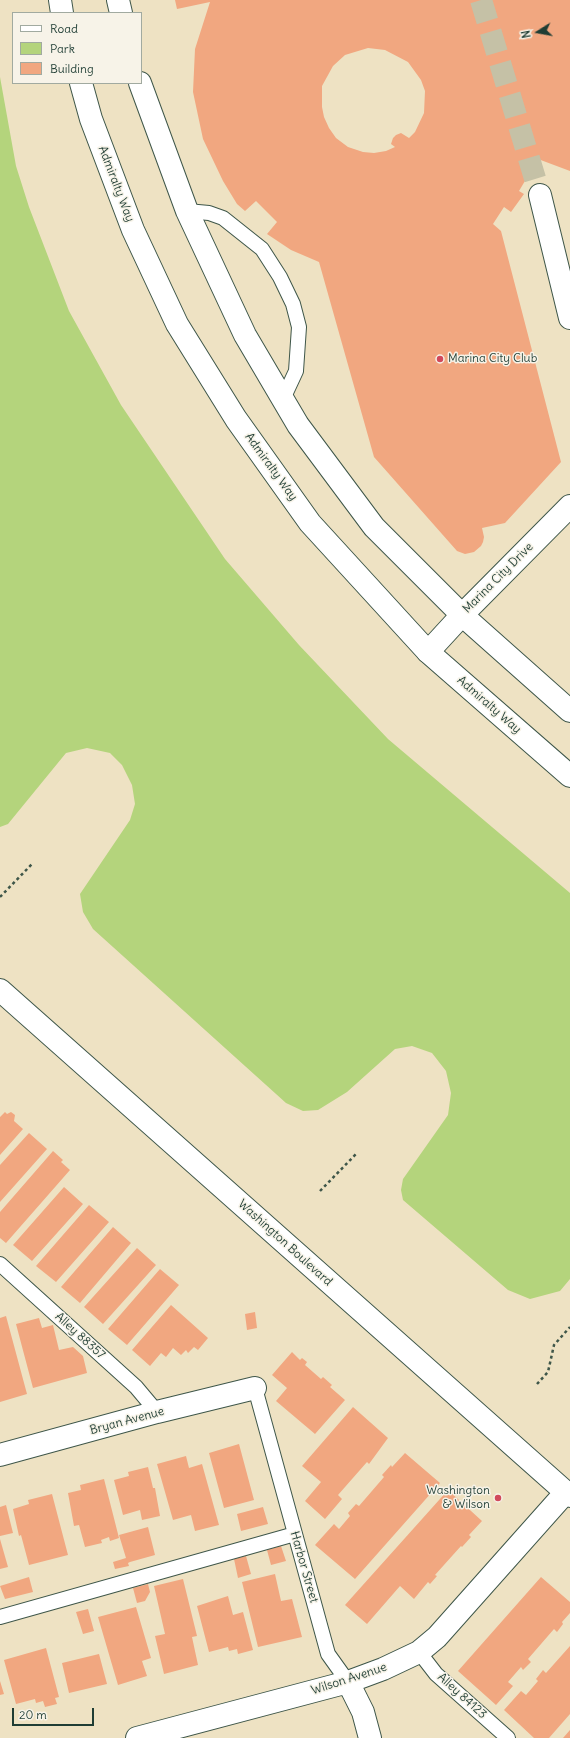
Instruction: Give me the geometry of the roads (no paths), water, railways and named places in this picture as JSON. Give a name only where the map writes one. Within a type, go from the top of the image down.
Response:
[{"type":"street","points":[[60,0],[62,12]]},
{"type":"street","points":[[118,0],[121,12]]},
{"type":"street","name":"Admiralty Way","points":[[81,84],[91,119],[133,230],[177,324],[236,419],[310,523],[428,652],[570,776]]},
{"type":"street","points":[[140,84],[187,211],[244,336],[298,425],[374,526],[462,615],[570,711]]},
{"type":"street","points":[[540,195],[570,318]]},
{"type":"street","name":"Marina City Drive","points":[[428,652],[462,615],[570,506]]},
{"type":"street","name":"Washington Boulevard","points":[[0,990],[568,1494]]},
{"type":"street","name":"Bryan Avenue","points":[[0,1455],[157,1412],[255,1388]]},
{"type":"street","name":"Wilson Avenue","points":[[137,1738],[348,1682],[383,1669],[418,1652],[437,1637],[568,1494]]},
{"type":"street","name":"Harbor Street","points":[[348,1682],[363,1712],[370,1738]]},
{"type":"lane","points":[[187,211],[209,213],[223,218],[242,232],[262,249],[290,297],[299,327],[296,371],[283,398]]},
{"type":"lane","name":"Alley 88357","points":[[0,1264],[136,1387],[157,1412]]},
{"type":"lane","name":"Harbor Street","points":[[255,1388],[328,1654],[348,1682]]},
{"type":"lane","points":[[0,1617],[295,1534]]},
{"type":"lane","name":"Alley 84123","points":[[418,1652],[436,1674],[508,1738]]},
{"type":"tunnel","points":[[481,0],[540,195]]},
{"type":"place","name":"Marina City Club","points":[[440,359]]},
{"type":"place","name":"Washington & Wilson","points":[[498,1498]]}]
